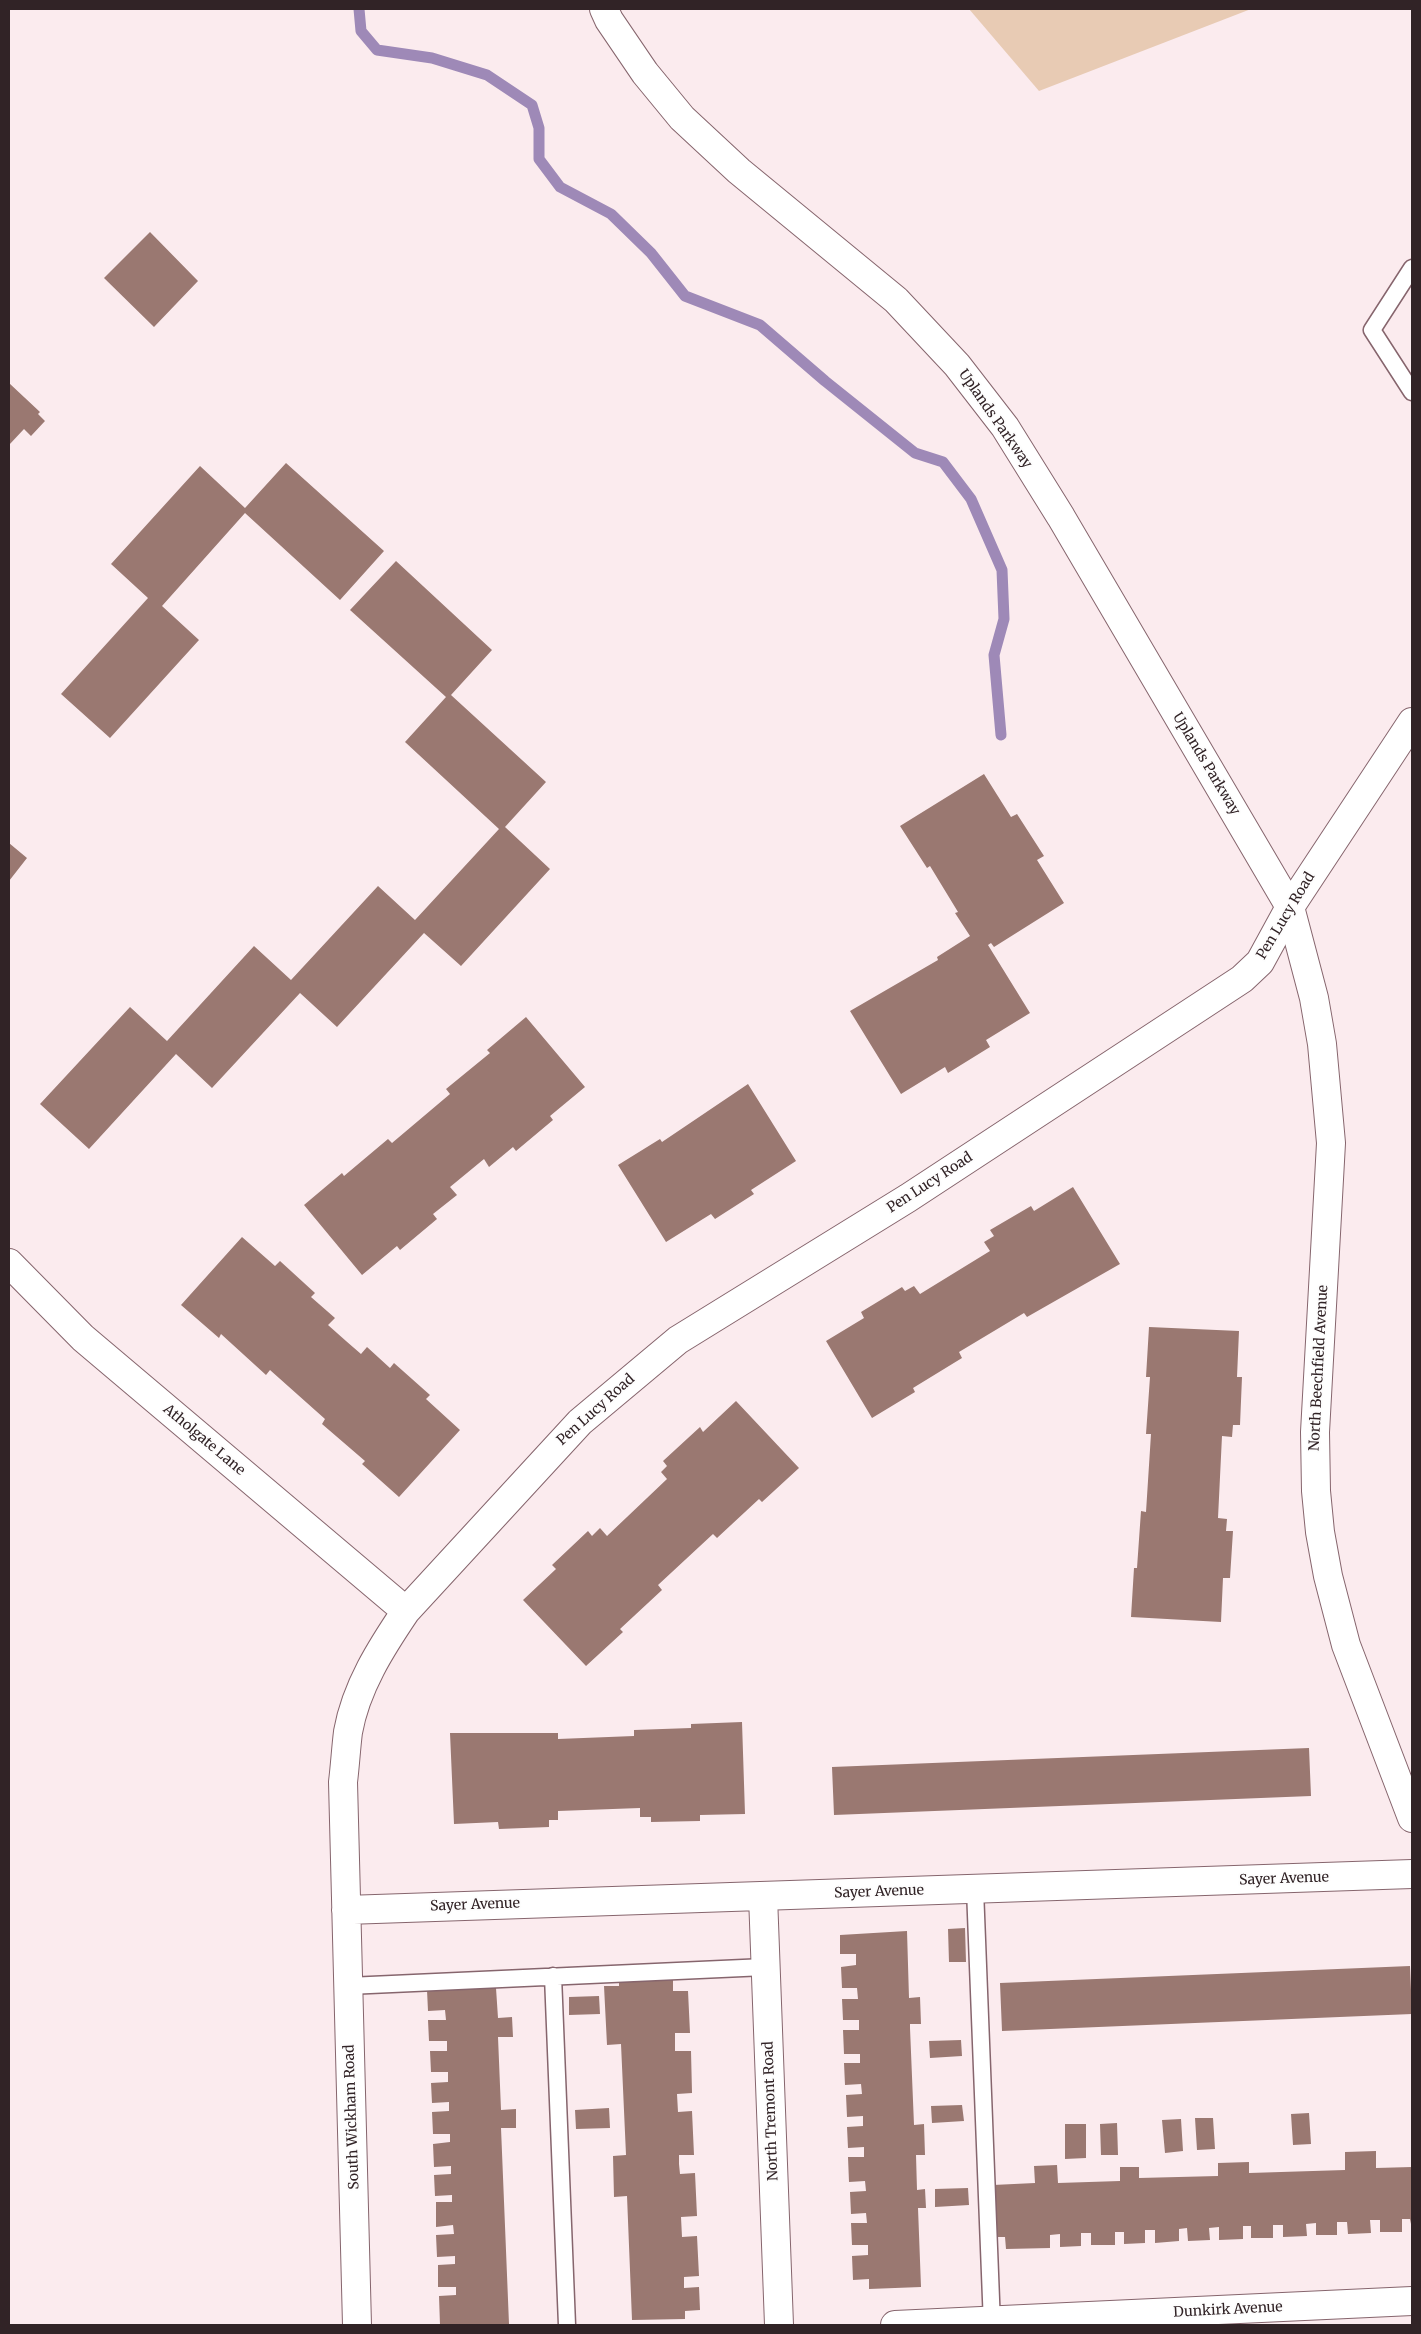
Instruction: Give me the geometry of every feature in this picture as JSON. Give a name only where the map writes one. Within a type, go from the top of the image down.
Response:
[{"type":"street","name":"Uplands Parkway","points":[[604,9],[609,20],[645,73],[682,118],[739,171],[896,300],[957,365],[999,419],[1061,517],[1290,907]]},
{"type":"street","name":"Pen Lucy Road","points":[[346,1910],[343,1782],[348,1731],[358,1694],[383,1645],[406,1611],[580,1422],[678,1340],[908,1198],[1242,979],[1260,962],[1290,907],[1412,722]]},
{"type":"street","name":"North Beechfield Avenue","points":[[1290,907],[1314,998],[1322,1044],[1331,1142],[1314,1432],[1316,1491],[1320,1532],[1328,1576],[1346,1645],[1412,1818]]},
{"type":"street","name":"Atholgate Lane","points":[[9,1263],[83,1338],[406,1611]]},
{"type":"street","name":"Sayer Avenue","points":[[346,1910],[1412,1874]]},
{"type":"street","name":"North Tremont Road","points":[[763,1896],[779,2325]]},
{"type":"street","name":"South Wickham Road","points":[[346,1910],[357,2325]]},
{"type":"street","name":"Dunkirk Avenue","points":[[895,2325],[992,2323],[1412,2301]]},
{"type":"lane","points":[[1412,268],[1372,330],[1412,392]]},
{"type":"lane","points":[[975,1888],[992,2323]]},
{"type":"lane","points":[[348,1986],[765,1967]]},
{"type":"lane","points":[[553,1976],[567,2325]]},
{"type":"shaded area","points":[[969,9],[1251,9],[1039,91]]},
{"type":"building","points":[[150,232],[198,281],[154,327],[104,278]]},
{"type":"building","points":[[9,383],[40,412],[38,414],[45,421],[31,436],[24,429],[9,445]]},
{"type":"building","points":[[286,463],[384,551],[340,600],[245,513],[162,606],[199,640],[110,738],[61,694],[148,598],[111,564],[200,466],[245,508]]},
{"type":"building","points":[[396,561],[492,650],[451,695],[546,782],[505,827],[550,869],[461,966],[424,933],[337,1027],[300,993],[212,1088],[176,1054],[89,1149],[40,1104],[130,1007],[167,1041],[254,946],[291,980],[378,886],[415,920],[499,829],[405,742],[446,697],[350,610]]},
{"type":"building","points":[[984,774],[1011,817],[1017,814],[1044,856],[1037,860],[1064,903],[994,947],[991,943],[988,945],[1030,1013],[986,1040],[990,1047],[948,1073],[945,1067],[901,1094],[850,1011],[938,960],[937,957],[970,936],[955,913],[958,912],[930,866],[927,868],[900,826]]},
{"type":"building","points":[[9,843],[27,858],[9,881]]},
{"type":"building","points":[[526,1017],[585,1087],[550,1116],[553,1120],[516,1151],[513,1147],[489,1167],[484,1159],[450,1187],[457,1195],[433,1214],[437,1219],[400,1250],[397,1246],[362,1275],[304,1205],[342,1173],[344,1176],[388,1139],[392,1143],[450,1094],[446,1089],[490,1053],[487,1050]]},
{"type":"building","points":[[748,1084],[796,1161],[751,1190],[754,1194],[715,1219],[711,1214],[666,1242],[618,1165],[660,1139],[662,1142]]},
{"type":"building","points":[[1073,1187],[1120,1264],[1027,1317],[1024,1313],[959,1352],[962,1358],[913,1388],[915,1392],[872,1418],[826,1341],[864,1318],[861,1312],[902,1287],[905,1291],[914,1286],[920,1294],[990,1251],[984,1242],[994,1236],[990,1230],[1031,1206],[1034,1211]]},
{"type":"building","points":[[242,1237],[275,1266],[280,1261],[315,1293],[311,1297],[335,1318],[328,1325],[346,1341],[361,1354],[367,1347],[390,1368],[394,1363],[430,1395],[426,1399],[460,1430],[399,1497],[362,1464],[365,1461],[322,1424],[325,1419],[270,1370],[266,1375],[221,1334],[219,1338],[181,1305]]},
{"type":"building","points":[[1149,1327],[1239,1331],[1237,1377],[1242,1377],[1240,1425],[1233,1425],[1232,1437],[1222,1436],[1218,1518],[1227,1519],[1226,1531],[1233,1531],[1230,1578],[1223,1578],[1221,1622],[1131,1617],[1134,1568],[1137,1568],[1141,1511],[1146,1512],[1151,1434],[1146,1434],[1150,1377],[1146,1377]]},
{"type":"building","points":[[736,1401],[799,1468],[762,1502],[759,1499],[717,1538],[713,1534],[658,1585],[662,1590],[620,1629],[623,1632],[586,1666],[523,1600],[556,1569],[552,1565],[588,1531],[592,1536],[600,1528],[607,1536],[667,1479],[661,1472],[667,1466],[663,1461],[700,1427],[703,1432]]},
{"type":"building","points":[[742,1722],[745,1814],[700,1815],[700,1821],[651,1822],[651,1817],[640,1817],[640,1808],[558,1811],[558,1820],[549,1820],[549,1827],[499,1829],[498,1822],[454,1824],[450,1733],[558,1733],[558,1739],[634,1736],[634,1730],[691,1728],[691,1724]]},
{"type":"building","points":[[1309,1748],[1311,1796],[834,1815],[832,1767]]},
{"type":"building","points":[[965,1928],[966,1962],[949,1962],[948,1929]]},
{"type":"building","points":[[907,1931],[909,1998],[920,1997],[921,2024],[910,2024],[910,2028],[914,2125],[924,2124],[925,2155],[916,2155],[917,2190],[925,2189],[926,2208],[918,2208],[921,2287],[869,2289],[869,2279],[853,2280],[852,2256],[868,2255],[868,2245],[852,2245],[851,2223],[867,2223],[866,2213],[851,2214],[850,2192],[866,2191],[865,2181],[849,2182],[848,2157],[864,2157],[864,2147],[848,2148],[847,2127],[863,2126],[863,2116],[847,2117],[846,2095],[862,2094],[861,2084],[845,2085],[844,2063],[860,2063],[860,2054],[844,2054],[843,2030],[859,2030],[859,2020],[843,2020],[842,1999],[858,1999],[857,1988],[842,1988],[841,1967],[856,1965],[856,1954],[840,1954],[840,1935]]},
{"type":"building","points":[[1410,1966],[1412,2014],[1002,2031],[1000,1983]]},
{"type":"building","points":[[673,1980],[673,1991],[688,1991],[690,2033],[675,2033],[675,2051],[691,2051],[692,2093],[677,2094],[678,2112],[692,2111],[694,2155],[679,2155],[679,2164],[680,2174],[695,2173],[697,2216],[681,2217],[682,2237],[697,2236],[699,2276],[684,2277],[684,2288],[699,2287],[700,2310],[685,2311],[685,2319],[632,2320],[627,2196],[614,2197],[613,2156],[626,2155],[621,2044],[607,2045],[604,1986],[619,1986],[619,1982]]},
{"type":"building","points":[[496,1988],[498,2018],[512,2017],[513,2037],[498,2037],[501,2110],[516,2109],[516,2128],[501,2128],[509,2324],[440,2325],[439,2296],[456,2295],[456,2287],[438,2287],[438,2265],[455,2264],[455,2256],[437,2257],[436,2235],[454,2234],[453,2225],[436,2227],[436,2202],[452,2202],[452,2195],[435,2196],[434,2175],[451,2174],[451,2166],[434,2167],[433,2144],[450,2142],[450,2134],[433,2134],[432,2112],[449,2111],[449,2102],[432,2103],[431,2083],[448,2082],[448,2072],[431,2072],[430,2051],[447,2051],[447,2041],[429,2041],[428,2020],[446,2020],[445,2010],[428,2011],[427,1990]]},
{"type":"building","points":[[599,1996],[600,2014],[569,2015],[569,1997]]},
{"type":"building","points":[[961,2040],[962,2056],[930,2058],[929,2041]]},
{"type":"building","points":[[962,2105],[964,2121],[932,2123],[931,2106]]},
{"type":"building","points":[[609,2108],[610,2128],[576,2129],[575,2110]]},
{"type":"building","points":[[1309,2113],[1311,2144],[1293,2145],[1291,2114]]},
{"type":"building","points":[[1195,2118],[1213,2118],[1215,2149],[1197,2150]]},
{"type":"building","points":[[1181,2119],[1183,2151],[1165,2153],[1162,2120]]},
{"type":"building","points":[[1117,2123],[1118,2155],[1101,2155],[1100,2124]]},
{"type":"building","points":[[1065,2124],[1086,2124],[1086,2158],[1065,2159]]},
{"type":"building","points":[[1376,2151],[1376,2168],[1412,2167],[1412,2229],[1410,2219],[1402,2219],[1402,2232],[1380,2232],[1380,2220],[1370,2220],[1371,2233],[1348,2234],[1347,2222],[1337,2222],[1337,2235],[1316,2235],[1316,2223],[1306,2224],[1307,2236],[1283,2237],[1283,2225],[1273,2225],[1273,2238],[1251,2238],[1251,2226],[1243,2226],[1243,2239],[1219,2240],[1219,2227],[1209,2228],[1210,2240],[1188,2241],[1187,2228],[1179,2229],[1179,2241],[1155,2243],[1155,2230],[1145,2230],[1145,2243],[1124,2244],[1124,2232],[1115,2232],[1115,2245],[1091,2245],[1091,2233],[1081,2233],[1081,2246],[1060,2247],[1060,2234],[1050,2235],[1050,2248],[1006,2249],[1005,2237],[995,2237],[993,2185],[1035,2183],[1034,2166],[1057,2165],[1058,2183],[1120,2181],[1120,2167],[1139,2167],[1139,2178],[1218,2176],[1218,2163],[1249,2162],[1249,2173],[1345,2170],[1345,2152]]},
{"type":"building","points":[[968,2188],[969,2205],[935,2207],[935,2189]]},
{"type":"waterway","points":[[359,9],[361,31],[377,50],[432,58],[487,75],[532,105],[539,128],[539,159],[560,187],[611,214],[651,253],[685,296],[760,325],[825,381],[915,453],[943,462],[971,499],[1002,570],[1004,619],[994,655],[1001,735]]}]
